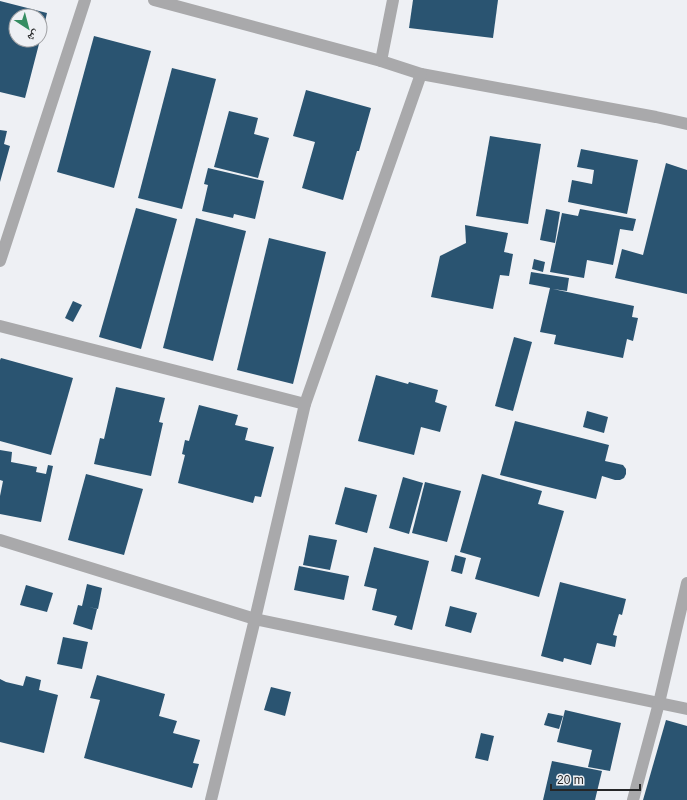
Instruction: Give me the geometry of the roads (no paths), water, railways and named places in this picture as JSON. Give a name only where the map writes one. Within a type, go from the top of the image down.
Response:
[{"type":"street","points":[[0,261],[85,0]]},
{"type":"street","points":[[154,0],[381,61],[421,74],[687,124]]},
{"type":"street","points":[[381,61],[393,0]]},
{"type":"street","points":[[211,800],[255,619],[304,404],[421,74]]},
{"type":"street","points":[[0,326],[304,404]]},
{"type":"street","points":[[0,540],[255,619],[687,710]]},
{"type":"street","points":[[633,800],[659,703],[687,583]]}]
